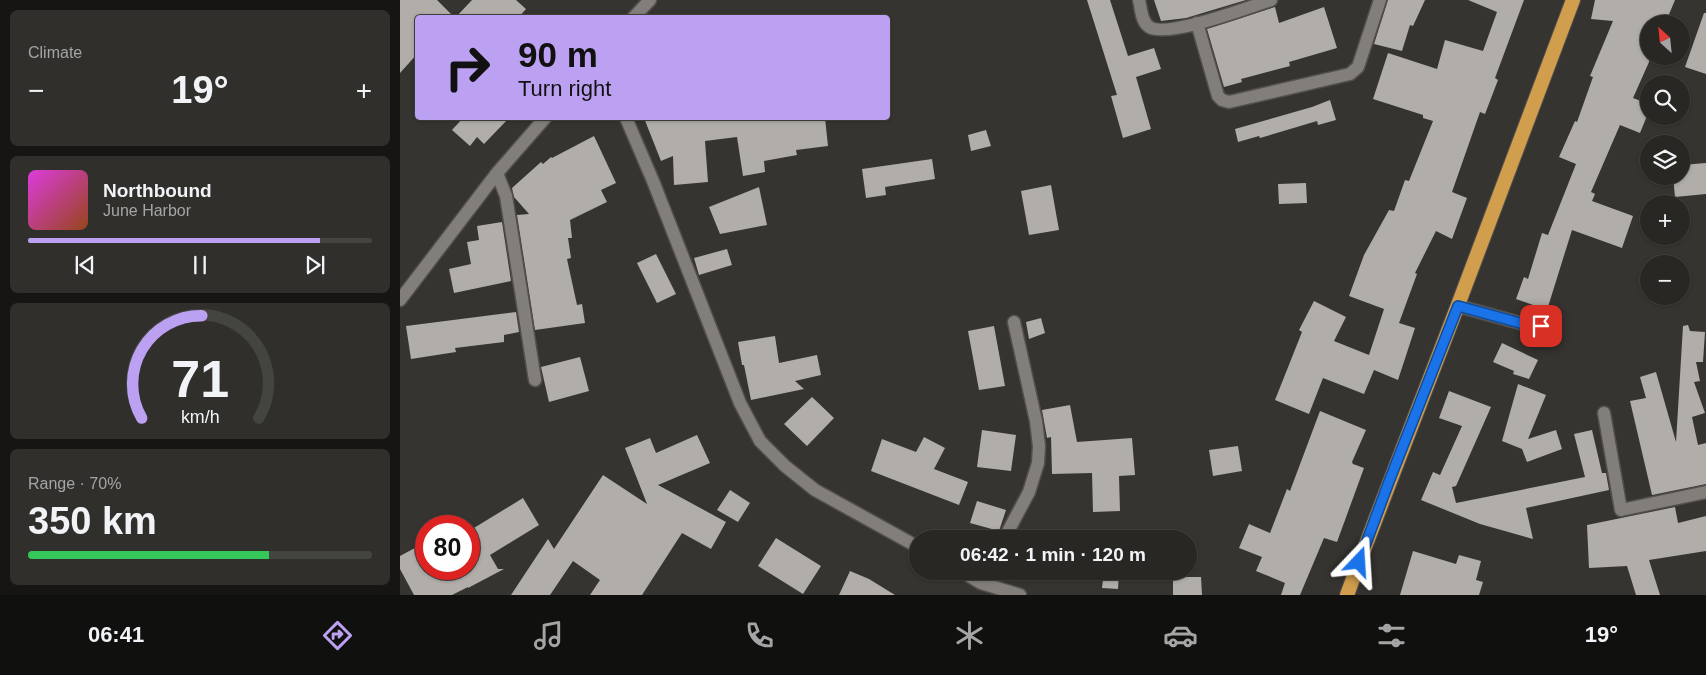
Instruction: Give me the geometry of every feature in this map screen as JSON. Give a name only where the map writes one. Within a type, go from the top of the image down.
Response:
[{"type":"highway","points":[[1347,595],[1573,0]]},
{"type":"street","points":[[636,15],[650,0]]},
{"type":"street","points":[[1139,0],[1143,17],[1148,26],[1157,30],[1171,30],[1271,0]]},
{"type":"street","points":[[1197,23],[1218,96],[1222,100],[1229,102],[1350,74],[1358,67],[1380,0]]},
{"type":"street","points":[[400,300],[497,173],[543,120]]},
{"type":"street","points":[[627,120],[653,181],[740,403],[760,441],[815,490],[909,542]]},
{"type":"street","points":[[497,173],[506,196],[535,380]]},
{"type":"street","points":[[1458,306],[1520,323],[1541,326]]},
{"type":"street","points":[[1009,530],[1029,492],[1038,463],[1040,446],[1014,322]]},
{"type":"street","points":[[1604,413],[1620,510],[1706,492]]},
{"type":"street","points":[[990,580],[1020,595]]},
{"type":"building","points":[[400,0],[437,0],[452,15],[415,15],[415,56],[400,73]]},
{"type":"building","points":[[472,0],[516,0],[526,9],[521,15],[458,15]]},
{"type":"building","points":[[1087,0],[1110,0],[1128,56],[1154,48],[1161,69],[1136,77],[1151,129],[1123,138],[1111,96],[1117,95]]},
{"type":"building","points":[[1154,0],[1246,0],[1186,18],[1161,21]]},
{"type":"building","points":[[1388,0],[1425,0],[1413,26],[1410,25],[1402,51],[1374,44]]},
{"type":"building","points":[[1468,0],[1524,0],[1495,78],[1498,80],[1485,114],[1480,112],[1452,192],[1467,198],[1452,239],[1436,231],[1415,273],[1417,274],[1399,323],[1415,328],[1398,380],[1374,370],[1364,394],[1323,378],[1309,414],[1275,400],[1302,332],[1299,330],[1314,301],[1346,317],[1334,341],[1369,355],[1384,309],[1349,296],[1364,255],[1389,210],[1394,211],[1405,180],[1409,181],[1433,121],[1423,118],[1423,115],[1373,99],[1388,53],[1437,69],[1445,40],[1483,51],[1497,12]]},
{"type":"building","points":[[1595,0],[1675,0],[1669,15],[1640,15],[1640,65],[1648,65],[1643,75],[1640,75],[1640,82],[1633,98],[1640,101],[1640,125],[1643,125],[1640,133],[1620,125],[1591,192],[1595,194],[1592,201],[1633,216],[1622,248],[1572,230],[1547,310],[1516,299],[1524,277],[1528,279],[1542,233],[1548,235],[1576,164],[1559,157],[1575,121],[1577,122],[1593,77],[1590,76],[1613,21],[1591,19]]},
{"type":"building","points":[[1275,7],[1279,23],[1324,7],[1337,48],[1289,62],[1290,66],[1241,79],[1242,82],[1224,87],[1207,29]]},
{"type":"building","points":[[1704,13],[1706,13],[1706,74],[1685,67],[1686,65],[1690,65],[1690,53]]},
{"type":"building","points":[[1330,100],[1336,120],[1318,125],[1317,121],[1260,138],[1259,136],[1238,142],[1235,129]]},
{"type":"building","points":[[461,120],[507,120],[484,144],[477,137],[470,146],[452,130]]},
{"type":"building","points":[[645,120],[825,120],[828,146],[796,150],[797,155],[764,161],[765,172],[743,176],[737,137],[705,141],[708,182],[674,185],[673,156],[661,161]]},
{"type":"building","points":[[986,130],[991,146],[971,151],[968,135]]},
{"type":"building","points":[[594,136],[616,183],[601,190],[607,202],[570,220],[572,238],[568,238],[571,258],[567,259],[577,305],[582,304],[585,323],[535,330],[517,215],[529,214],[514,197],[512,188],[541,162],[543,164],[551,157]]},
{"type":"building","points":[[932,159],[935,179],[885,187],[886,195],[866,198],[862,169]]},
{"type":"building","points":[[1706,163],[1706,194],[1675,195],[1674,185],[1690,185],[1690,164]]},
{"type":"building","points":[[1306,183],[1307,203],[1279,204],[1278,184]]},
{"type":"building","points":[[1051,185],[1059,230],[1029,235],[1021,191]]},
{"type":"building","points":[[759,187],[767,225],[720,234],[709,207]]},
{"type":"building","points":[[502,222],[511,281],[454,293],[449,269],[471,264],[467,242],[479,240],[477,226]]},
{"type":"building","points":[[727,249],[732,265],[699,275],[694,258]]},
{"type":"building","points":[[656,254],[676,294],[657,303],[637,263]]},
{"type":"building","points":[[516,312],[519,332],[504,335],[504,342],[455,348],[456,352],[411,359],[406,326]]},
{"type":"building","points":[[1041,318],[1045,333],[1029,339],[1026,322]]},
{"type":"building","points":[[1688,325],[1690,331],[1705,332],[1703,362],[1696,362],[1700,381],[1694,382],[1705,413],[1692,417],[1698,445],[1706,443],[1706,484],[1652,495],[1630,401],[1646,398],[1640,377],[1656,372],[1676,442],[1683,326]]},
{"type":"building","points":[[994,326],[1005,386],[979,390],[968,331]]},
{"type":"building","points":[[775,336],[779,363],[817,355],[821,375],[795,381],[804,389],[751,400],[738,342]]},
{"type":"building","points":[[1502,343],[1538,360],[1529,379],[1513,374],[1514,371],[1493,362]]},
{"type":"building","points":[[580,357],[589,391],[549,402],[541,367]]},
{"type":"building","points":[[1518,384],[1546,395],[1528,439],[1556,430],[1562,449],[1527,462],[1522,449],[1502,441]]},
{"type":"building","points":[[1449,391],[1491,407],[1456,486],[1452,487],[1456,503],[1585,477],[1574,434],[1592,430],[1602,473],[1606,473],[1609,490],[1526,508],[1533,539],[1480,524],[1421,500],[1433,472],[1440,475],[1462,426],[1439,418]]},
{"type":"building","points":[[812,397],[834,418],[807,446],[784,424]]},
{"type":"building","points":[[1070,405],[1077,442],[1132,438],[1135,475],[1119,476],[1120,511],[1093,512],[1092,473],[1052,474],[1051,437],[1047,438],[1042,410]]},
{"type":"building","points":[[1320,411],[1366,430],[1352,462],[1364,468],[1337,542],[1324,538],[1300,595],[1281,595],[1285,583],[1256,571],[1262,557],[1239,548],[1249,524],[1270,533],[1287,489],[1290,491]]},
{"type":"building","points":[[982,430],[1016,435],[1011,471],[977,467]]},
{"type":"building","points":[[697,435],[710,463],[658,485],[726,522],[711,549],[682,533],[642,595],[590,595],[600,580],[573,561],[550,595],[511,595],[548,539],[554,549],[603,475],[647,504],[625,448],[650,438],[656,453]]},
{"type":"building","points":[[924,437],[945,448],[934,469],[968,482],[959,505],[871,471],[882,439],[916,452]]},
{"type":"building","points":[[1238,446],[1242,471],[1213,476],[1209,450]]},
{"type":"building","points":[[730,490],[750,503],[738,522],[717,510]]},
{"type":"building","points":[[523,498],[539,525],[490,555],[498,569],[504,569],[452,595],[414,595],[400,569],[400,556],[415,548],[415,580],[480,580],[480,524]]},
{"type":"building","points":[[977,501],[1006,510],[999,530],[970,523]]},
{"type":"building","points":[[1675,507],[1678,523],[1706,516],[1706,551],[1649,560],[1660,595],[1636,595],[1627,566],[1589,568],[1587,525]]},
{"type":"building","points":[[776,538],[821,566],[803,594],[758,566]]},
{"type":"building","points":[[1413,551],[1456,564],[1459,555],[1481,561],[1476,580],[1483,582],[1479,595],[1400,595]]},
{"type":"building","points":[[850,571],[869,579],[895,595],[839,595]]},
{"type":"building","points":[[1197,577],[1201,577],[1202,595],[1173,595],[1173,580],[1197,580]]},
{"type":"building","points":[[1103,580],[1118,580],[1118,589],[1102,588]]},
{"type":"route","points":[[1359,562],[1458,306],[1520,323],[1541,326]]}]
